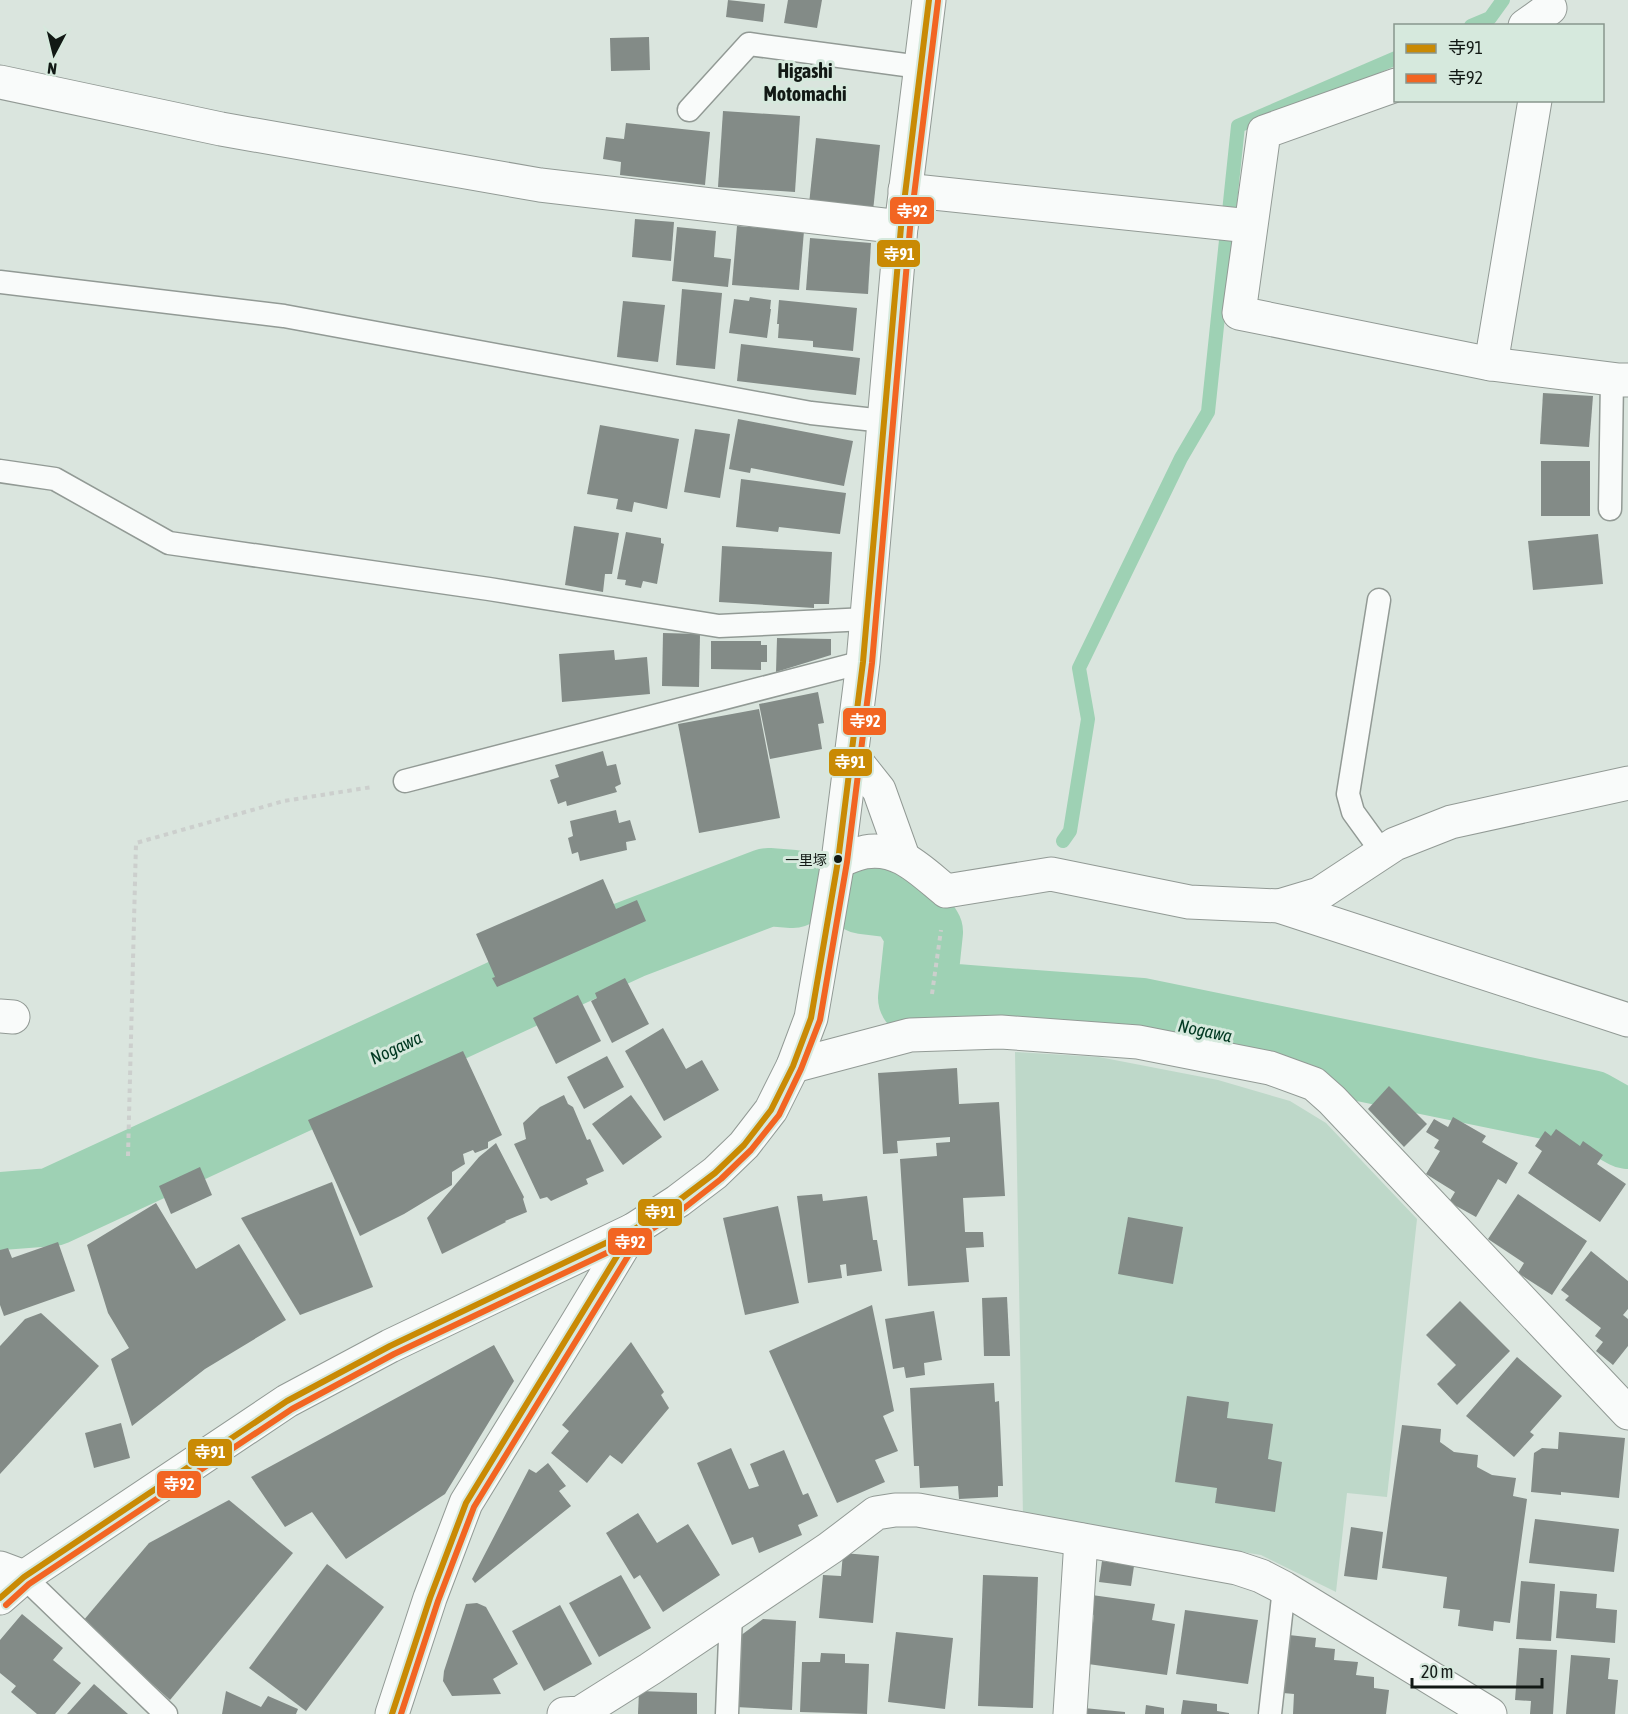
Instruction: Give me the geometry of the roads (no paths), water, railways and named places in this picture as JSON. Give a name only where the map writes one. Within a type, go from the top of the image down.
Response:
[{"type":"street","points":[[8,1581],[288,1401],[390,1346],[633,1230],[678,1201],[715,1173],[744,1144],[771,1110],[793,1066],[811,1018],[838,861],[863,662],[901,227],[929,0]]},
{"type":"street","points":[[0,82],[221,129],[540,184],[901,227]]},
{"type":"street","points":[[1394,86],[1264,132],[1248,226],[1239,313],[1491,364],[1620,379]]},
{"type":"street","points":[[1491,364],[1534,102]]},
{"type":"street","points":[[905,190],[1248,226]]},
{"type":"street","points":[[852,756],[879,790],[903,857]]},
{"type":"street","points":[[1280,906],[1319,894],[1395,844],[1451,822],[1628,783]]},
{"type":"street","points":[[838,861],[864,852],[883,851],[903,857],[946,891],[1051,874],[1188,902],[1280,906],[1628,1020]]},
{"type":"street","points":[[793,1066],[910,1035],[1001,1032],[1138,1042],[1270,1068],[1314,1084],[1332,1100],[1628,1413]]},
{"type":"street","points":[[392,1714],[430,1598],[466,1503],[633,1230]]},
{"type":"street","points":[[564,1714],[580,1713],[650,1669],[830,1548],[876,1513],[918,1510],[1236,1568],[1261,1576],[1490,1714]]},
{"type":"street","points":[[1070,1714],[1081,1540]]},
{"type":"lane","points":[[689,110],[749,44],[921,67]]},
{"type":"lane","points":[[0,282],[284,316],[811,413],[884,421]]},
{"type":"lane","points":[[1610,509],[1620,379]]},
{"type":"lane","points":[[0,471],[55,479],[169,543],[489,589],[719,626],[867,619]]},
{"type":"lane","points":[[1379,600],[1348,794],[1353,812],[1382,852]]},
{"type":"lane","points":[[405,781],[863,662]]},
{"type":"lane","points":[[8,1581],[166,1714]]},
{"type":"lane","points":[[1270,1714],[1284,1588]]},
{"type":"lane","points":[[727,1714],[731,1614]]},
{"type":"waterway","points":[[1476,24],[1490,18],[1503,0]]},
{"type":"waterway","points":[[1063,841],[1070,831],[1088,719],[1079,668],[1181,458],[1208,412],[1238,126],[1394,59]]},
{"type":"waterway","name":"Nogawa","points":[[0,1211],[52,1207],[629,940],[768,887],[793,889]]},
{"type":"waterway","name":"Nogawa","points":[[863,895],[904,900],[924,932],[917,998],[1141,1017],[1590,1109],[1628,1130]]},
{"type":"waterway","points":[[904,900],[915,897]]},
{"type":"place","name":"一里塚","points":[[838,859]]},
{"type":"district","name":"Higashi Motomachi","points":[[805,82]]}]
